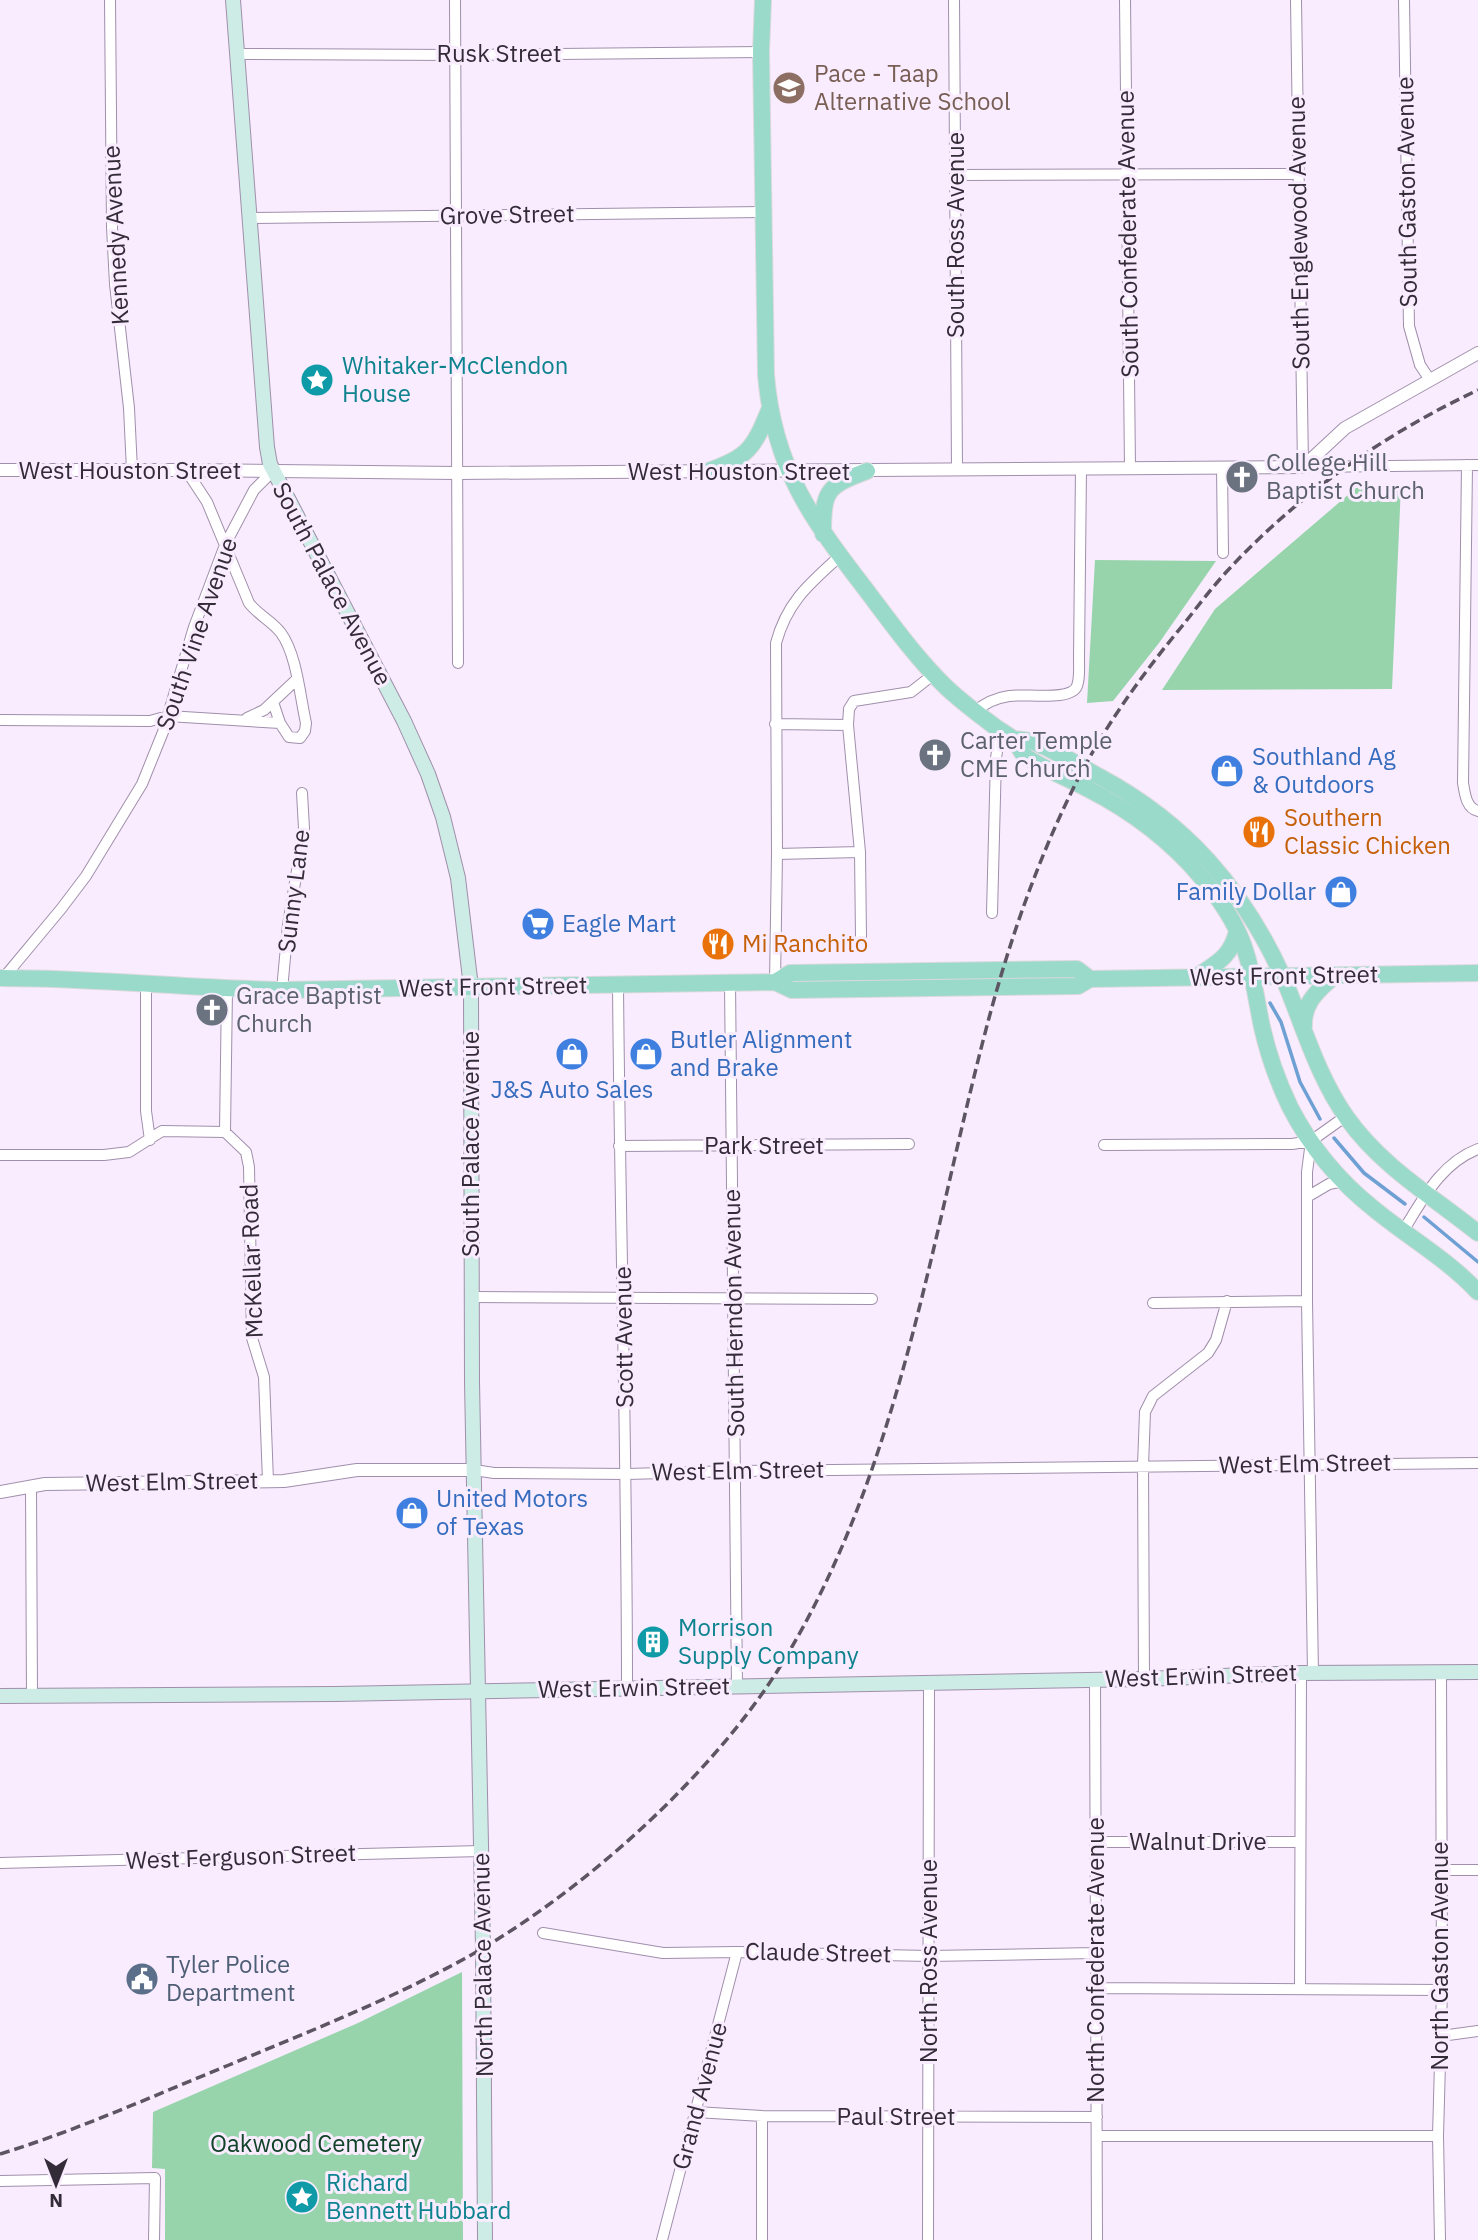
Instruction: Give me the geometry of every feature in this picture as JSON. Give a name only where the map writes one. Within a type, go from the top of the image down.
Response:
[{"type":"main road","points":[[233,0],[267,447],[273,471]]},
{"type":"main road","points":[[763,0],[761,52],[765,364],[776,438],[801,498],[823,534],[934,674],[975,712],[1007,735],[1024,754],[1122,809],[1186,860],[1214,893],[1237,931],[1275,1070],[1290,1107],[1311,1141],[1344,1181],[1374,1209],[1454,1269],[1478,1292]]},
{"type":"main road","points":[[705,472],[732,462],[751,449],[770,408]]},
{"type":"main road","name":"South Palace Avenue","points":[[273,471],[404,721],[428,774],[453,857],[465,928],[471,987],[471,1297],[478,1691]]},
{"type":"main road","points":[[823,534],[823,508],[831,489],[842,480],[867,471]]},
{"type":"main road","points":[[1007,735],[1033,741],[1134,797],[1167,820],[1199,850],[1233,890],[1258,928],[1283,977],[1326,1081],[1346,1116],[1381,1157],[1478,1233]]},
{"type":"main road","points":[[1196,977],[1228,954],[1237,931]]},
{"type":"main road","name":"West Front Street","points":[[1,980],[35,978],[282,990],[775,982],[790,973],[1077,969],[1090,979],[1478,974]]},
{"type":"main road","points":[[1304,1028],[1306,1005],[1334,976]]},
{"type":"main road","name":"West Erwin Street","points":[[0,1696],[628,1689],[1144,1679],[1307,1673],[1478,1672]]},
{"type":"main road","name":"North Palace Avenue","points":[[478,1691],[485,2240]]},
{"type":"street","name":"Kennedy Avenue","points":[[110,0],[111,227],[129,408],[132,470]]},
{"type":"street","points":[[455,0],[458,663]]},
{"type":"street","name":"South Ross Avenue","points":[[954,0],[957,470]]},
{"type":"street","name":"South Confederate Avenue","points":[[1125,0],[1130,468]]},
{"type":"street","name":"South Englewood Avenue","points":[[1296,0],[1303,467]]},
{"type":"street","name":"South Gaston Avenue","points":[[1404,0],[1409,327],[1420,365],[1430,380]]},
{"type":"street","name":"Rusk Street","points":[[237,54],[761,52]]},
{"type":"street","points":[[956,175],[1297,174]]},
{"type":"street","name":"Grove Street","points":[[250,218],[763,212]]},
{"type":"street","points":[[1303,467],[1345,428],[1478,353]]},
{"type":"street","name":"West Houston Street","points":[[0,470],[457,473],[1473,465]]},
{"type":"street","points":[[1473,465],[1463,783],[1466,801],[1473,810],[1478,811]]},
{"type":"street","points":[[1222,467],[1223,553]]},
{"type":"street","points":[[975,712],[988,702],[1008,696],[1063,696],[1074,691],[1077,685],[1081,469]]},
{"type":"street","points":[[186,470],[207,502],[249,603],[275,627],[288,646],[306,723],[300,738],[289,737],[273,702]]},
{"type":"street","name":"South Vine Avenue","points":[[1,980],[61,909],[114,832],[145,777],[168,716],[194,627],[225,545],[254,490],[273,471]]},
{"type":"street","points":[[775,982],[775,650],[782,624],[792,604],[803,590],[840,556]]},
{"type":"street","points":[[861,938],[860,852],[848,725],[849,709],[854,701],[911,692],[934,674]]},
{"type":"street","points":[[239,720],[258,714],[296,680]]},
{"type":"street","points":[[0,720],[149,722],[168,716],[281,723]]},
{"type":"street","points":[[775,724],[848,725]]},
{"type":"street","points":[[992,913],[996,758],[1007,735]]},
{"type":"street","name":"Sunny Lane","points":[[282,990],[288,925],[304,828],[302,793]]},
{"type":"street","points":[[777,854],[860,852]]},
{"type":"street","name":"South Herndon Avenue","points":[[730,982],[737,1686]]},
{"type":"street","points":[[146,984],[146,1111],[150,1140]]},
{"type":"street","name":"Scott Avenue","points":[[618,985],[628,1689]]},
{"type":"street","points":[[0,1155],[104,1155],[130,1152],[162,1132],[225,1132],[227,989]]},
{"type":"street","points":[[1104,1145],[1292,1144],[1311,1141],[1346,1116]]},
{"type":"street","name":"McKellar Road","points":[[225,1132],[246,1152],[249,1167],[252,1338],[264,1377],[268,1481]]},
{"type":"street","points":[[1300,1988],[1300,1842],[1307,1673],[1310,1464],[1307,1172],[1311,1141]]},
{"type":"street","name":"Park Street","points":[[620,1146],[909,1144]]},
{"type":"street","points":[[1403,1231],[1441,1174],[1460,1158],[1478,1149]]},
{"type":"street","points":[[1307,1197],[1329,1184],[1344,1181]]},
{"type":"street","points":[[471,1297],[873,1299]]},
{"type":"street","points":[[1144,1679],[1145,1412],[1153,1396],[1208,1353],[1216,1340],[1227,1301]]},
{"type":"street","points":[[1153,1303],[1307,1301]]},
{"type":"street","name":"West Elm Street","points":[[0,1492],[65,1483],[293,1480],[357,1470],[474,1469],[495,1472],[627,1474],[1478,1463]]},
{"type":"street","points":[[31,1486],[32,1696]]},
{"type":"street","name":"North Gaston Avenue","points":[[1440,2240],[1438,2136],[1442,1990],[1441,1672]]},
{"type":"street","name":"North Confederate Avenue","points":[[1095,1679],[1097,2240]]},
{"type":"street","name":"North Ross Avenue","points":[[928,2240],[929,1682]]},
{"type":"street","name":"Walnut Drive","points":[[1095,1842],[1300,1842]]},
{"type":"street","name":"West Ferguson Street","points":[[0,1863],[481,1851]]},
{"type":"street","points":[[1441,1870],[1478,1870]]},
{"type":"street","name":"Claude Street","points":[[543,1933],[663,1953],[929,1956],[1095,1953]]},
{"type":"street","name":"Grand Avenue","points":[[662,2240],[737,1952]]},
{"type":"street","points":[[1097,1988],[1442,1990]]},
{"type":"street","points":[[1441,2036],[1478,2031]]},
{"type":"street","name":"Paul Street","points":[[696,2112],[762,2116],[1097,2117]]},
{"type":"street","points":[[762,2116],[762,2240]]},
{"type":"street","points":[[1097,2136],[1438,2136]]},
{"type":"street","points":[[0,2181],[155,2179],[154,2240]]},
{"type":"green space","points":[[1401,486],[1392,689],[1162,690],[1215,609],[1356,488]]},
{"type":"green space","points":[[1095,560],[1216,561],[1159,643],[1113,701],[1087,703]]},
{"type":"green space","name":"Oakwood Cemetery","points":[[462,1972],[463,2240],[165,2240],[165,2169],[152,2168],[153,2112],[358,2023]]},
{"type":"waterway","points":[[1270,1003],[1281,1022],[1300,1082],[1320,1119]]},
{"type":"waterway","points":[[1334,1138],[1364,1173],[1405,1204]]},
{"type":"waterway","points":[[1424,1217],[1478,1262]]},
{"type":"railway","points":[[0,2154],[87,2123],[318,2028],[464,1959],[551,1903],[595,1869],[638,1832],[715,1753],[778,1670],[820,1594],[855,1516],[908,1353],[968,1101],[1007,956],[1052,835],[1090,757],[1154,661],[1230,568],[1257,541],[1345,467],[1410,426],[1478,390]]},
{"type":"place","name":"Pace - Taap Alternative School","points":[[789,88]]},
{"type":"place","name":"Whitaker-McClendon House","points":[[317,380]]},
{"type":"place","name":"College Hill Baptist Church","points":[[1242,477]]},
{"type":"place","name":"Carter Temple CME Church","points":[[935,755]]},
{"type":"place","name":"Southland Ag & Outdoors","points":[[1227,771]]},
{"type":"place","name":"Southern Classic Chicken","points":[[1259,832]]},
{"type":"place","name":"Family Dollar","points":[[1341,892]]},
{"type":"place","name":"Eagle Mart","points":[[538,924]]},
{"type":"place","name":"Mi Ranchito","points":[[718,944]]},
{"type":"place","name":"Grace Baptist Church","points":[[212,1010]]},
{"type":"place","name":"J&S Auto Sales","points":[[572,1054]]},
{"type":"place","name":"Butler Alignment and Brake","points":[[646,1054]]},
{"type":"place","name":"United Motors of Texas","points":[[412,1513]]},
{"type":"place","name":"Morrison Supply Company","points":[[653,1642]]},
{"type":"place","name":"Tyler Police Department","points":[[142,1979]]},
{"type":"place","name":"Richard Bennett Hubbard","points":[[302,2197]]}]
